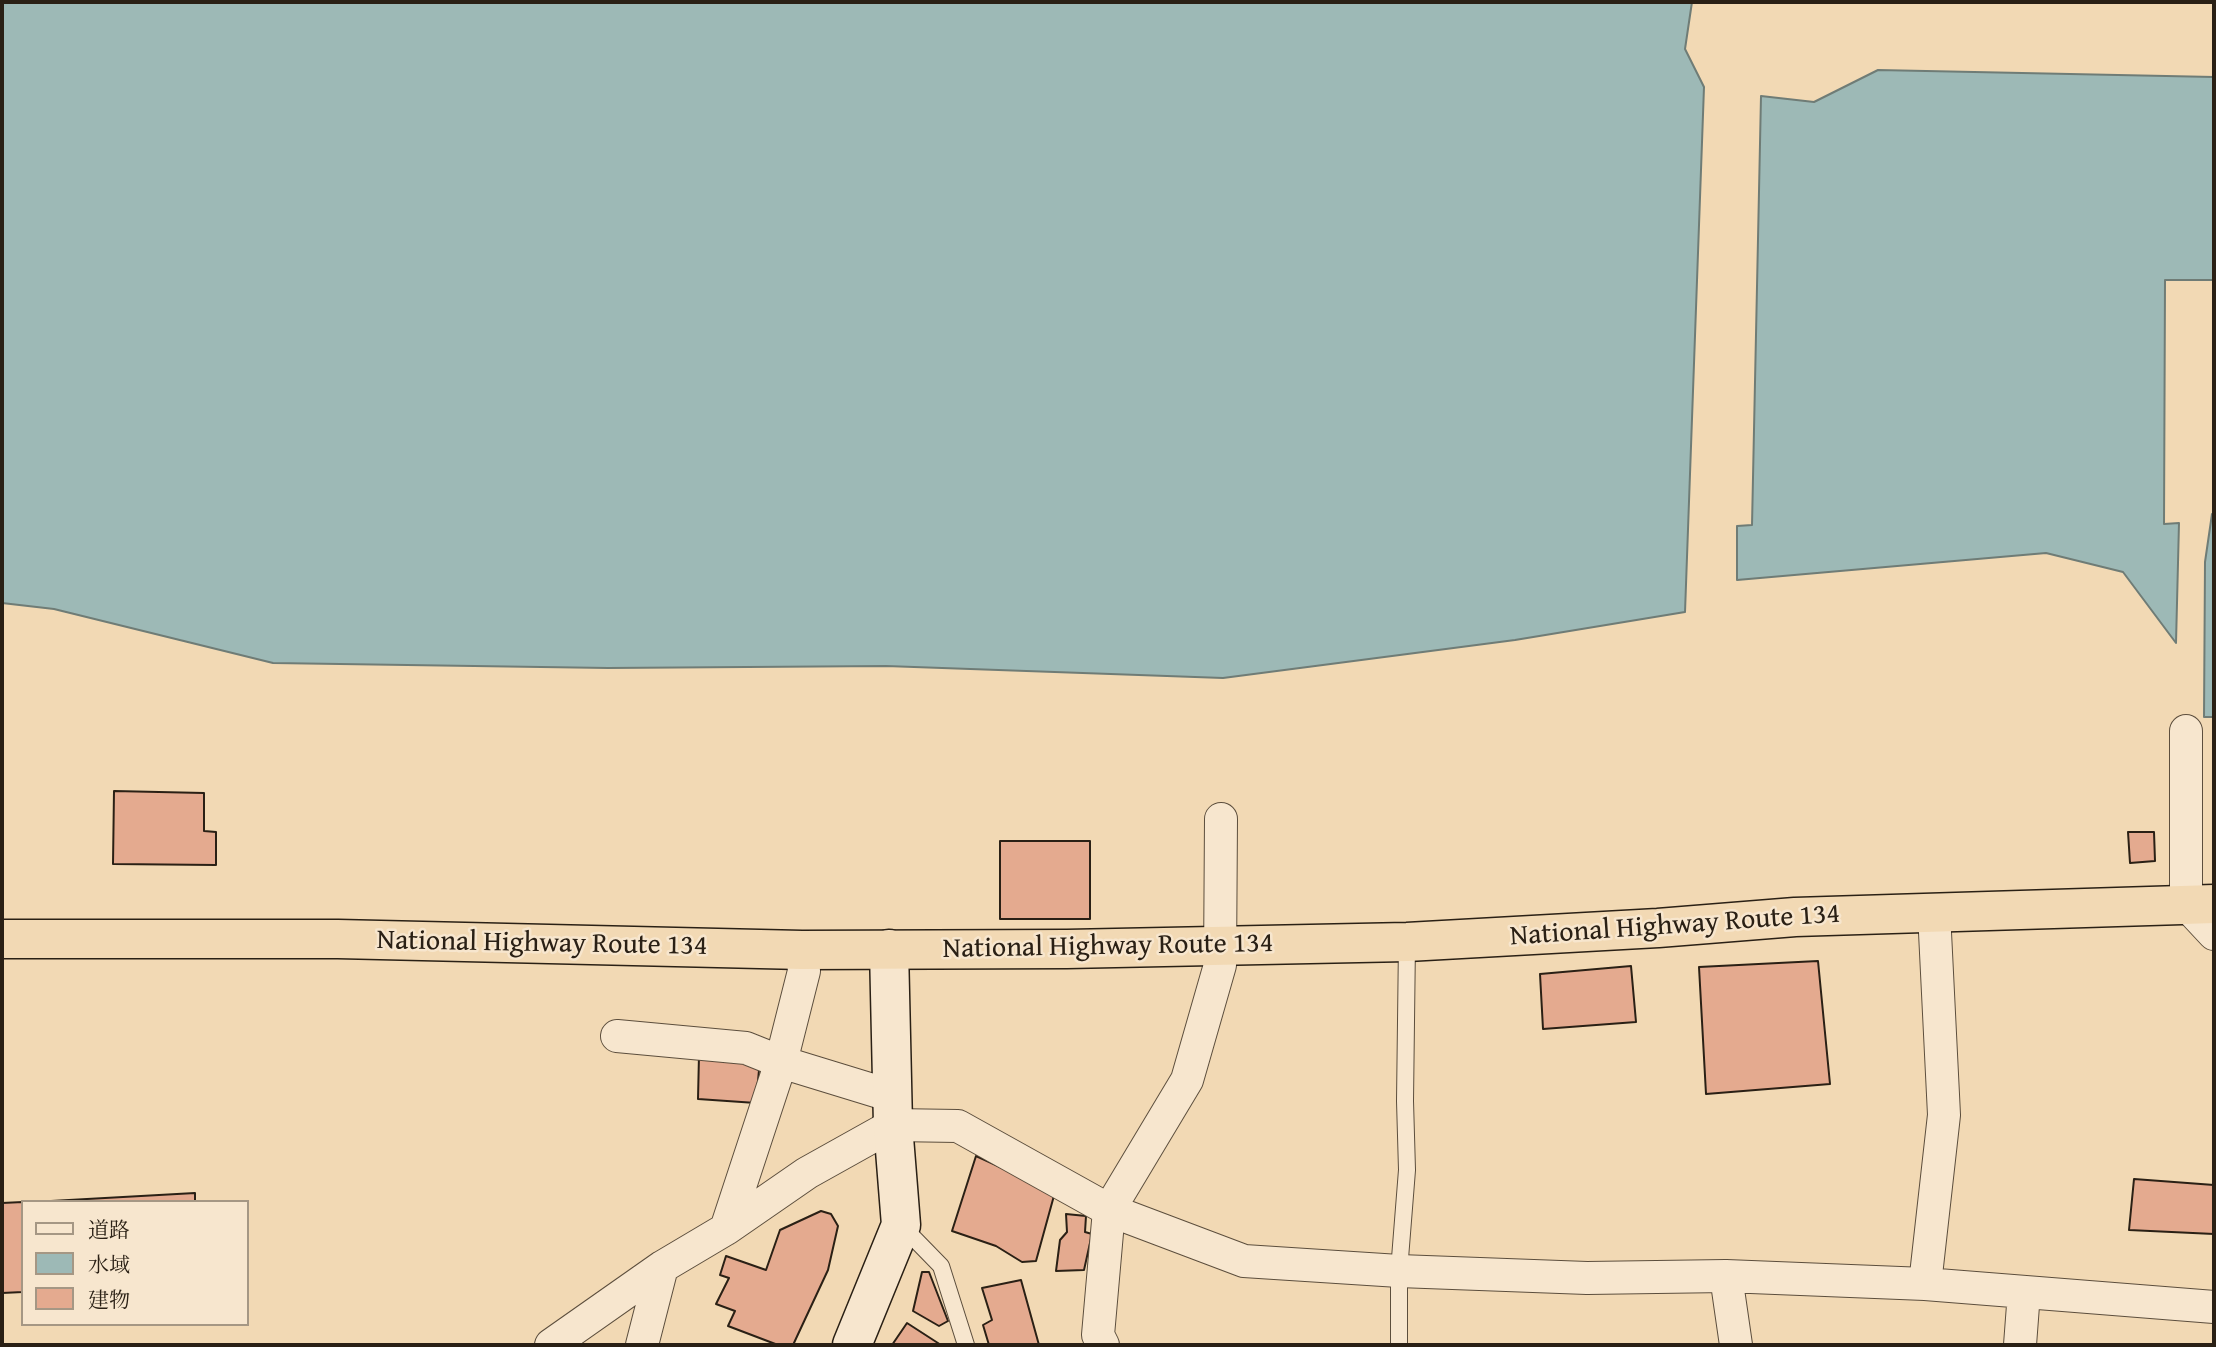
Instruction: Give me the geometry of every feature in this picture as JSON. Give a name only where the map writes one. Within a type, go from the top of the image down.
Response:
[{"type":"highway","name":"National Highway Route 134","points":[[2,939],[338,939],[802,950],[1221,946],[1407,942],[1658,928],[1795,917],[2200,904]]},
{"type":"street","points":[[2186,731],[2200,904],[2214,934]]},
{"type":"street","points":[[1103,1345],[1098,1335],[1109,1210],[1187,1080],[1220,965],[1222,819]]},
{"type":"street","points":[[1925,1284],[1944,1115],[1934,912]]},
{"type":"street","points":[[852,1345],[901,1225],[892,1111],[889,949]]},
{"type":"street","points":[[726,1229],[781,1062],[804,971],[802,950]]},
{"type":"street","points":[[617,1036],[746,1048],[892,1111],[958,1126],[1109,1210],[1244,1261],[1399,1271],[1587,1278],[1726,1276],[1925,1284],[2214,1307]]},
{"type":"street","points":[[551,1345],[662,1268],[726,1229],[892,1111]]},
{"type":"street","points":[[642,1345],[662,1268]]},
{"type":"street","points":[[1726,1276],[1736,1345]]},
{"type":"street","points":[[2020,1345],[2024,1292]]},
{"type":"lane","points":[[1399,1345],[1399,1271],[1407,1170],[1407,942]]},
{"type":"lane","points":[[901,1225],[941,1266],[966,1345]]},
{"type":"water","points":[[2,2],[1692,2],[1685,49],[1704,87],[1685,612],[1515,640],[1223,678],[886,666],[608,668],[273,663],[54,609],[2,603]]},
{"type":"water","points":[[1878,70],[2214,77],[2214,280],[2165,280],[2164,524],[2179,523],[2176,643],[2123,572],[2046,553],[1737,580],[1737,526],[1752,525],[1761,96],[1814,102]]},
{"type":"water","points":[[2212,514],[2214,717],[2204,717],[2205,562]]},
{"type":"building","points":[[114,791],[204,793],[204,831],[216,832],[216,865],[113,864]]},
{"type":"building","points":[[2128,832],[2154,832],[2155,861],[2130,863]]},
{"type":"building","points":[[1000,841],[1090,841],[1090,919],[1000,919]]},
{"type":"building","points":[[1818,961],[1830,1084],[1706,1094],[1699,967]]},
{"type":"building","points":[[1631,966],[1636,1022],[1543,1029],[1540,974]]},
{"type":"building","points":[[699,1055],[748,1058],[759,1070],[756,1103],[698,1099]]},
{"type":"building","points":[[976,1156],[1055,1192],[1036,1261],[1022,1262],[996,1246],[952,1231]]},
{"type":"building","points":[[2134,1179],[2214,1185],[2214,1234],[2129,1230]]},
{"type":"building","points":[[195,1193],[195,1200],[69,1200]]},
{"type":"building","points":[[21,1202],[21,1292],[2,1293],[2,1203]]},
{"type":"building","points":[[821,1211],[831,1214],[838,1226],[828,1270],[793,1345],[778,1345],[728,1326],[735,1311],[716,1304],[729,1278],[720,1275],[726,1256],[766,1270],[780,1230]]},
{"type":"building","points":[[1066,1214],[1086,1216],[1085,1232],[1092,1234],[1084,1270],[1056,1271],[1060,1240],[1067,1232]]},
{"type":"building","points":[[922,1272],[929,1272],[948,1321],[939,1326],[913,1311]]},
{"type":"building","points":[[1021,1280],[1039,1345],[989,1345],[983,1325],[992,1320],[982,1288]]},
{"type":"building","points":[[907,1323],[941,1345],[892,1345]]}]
